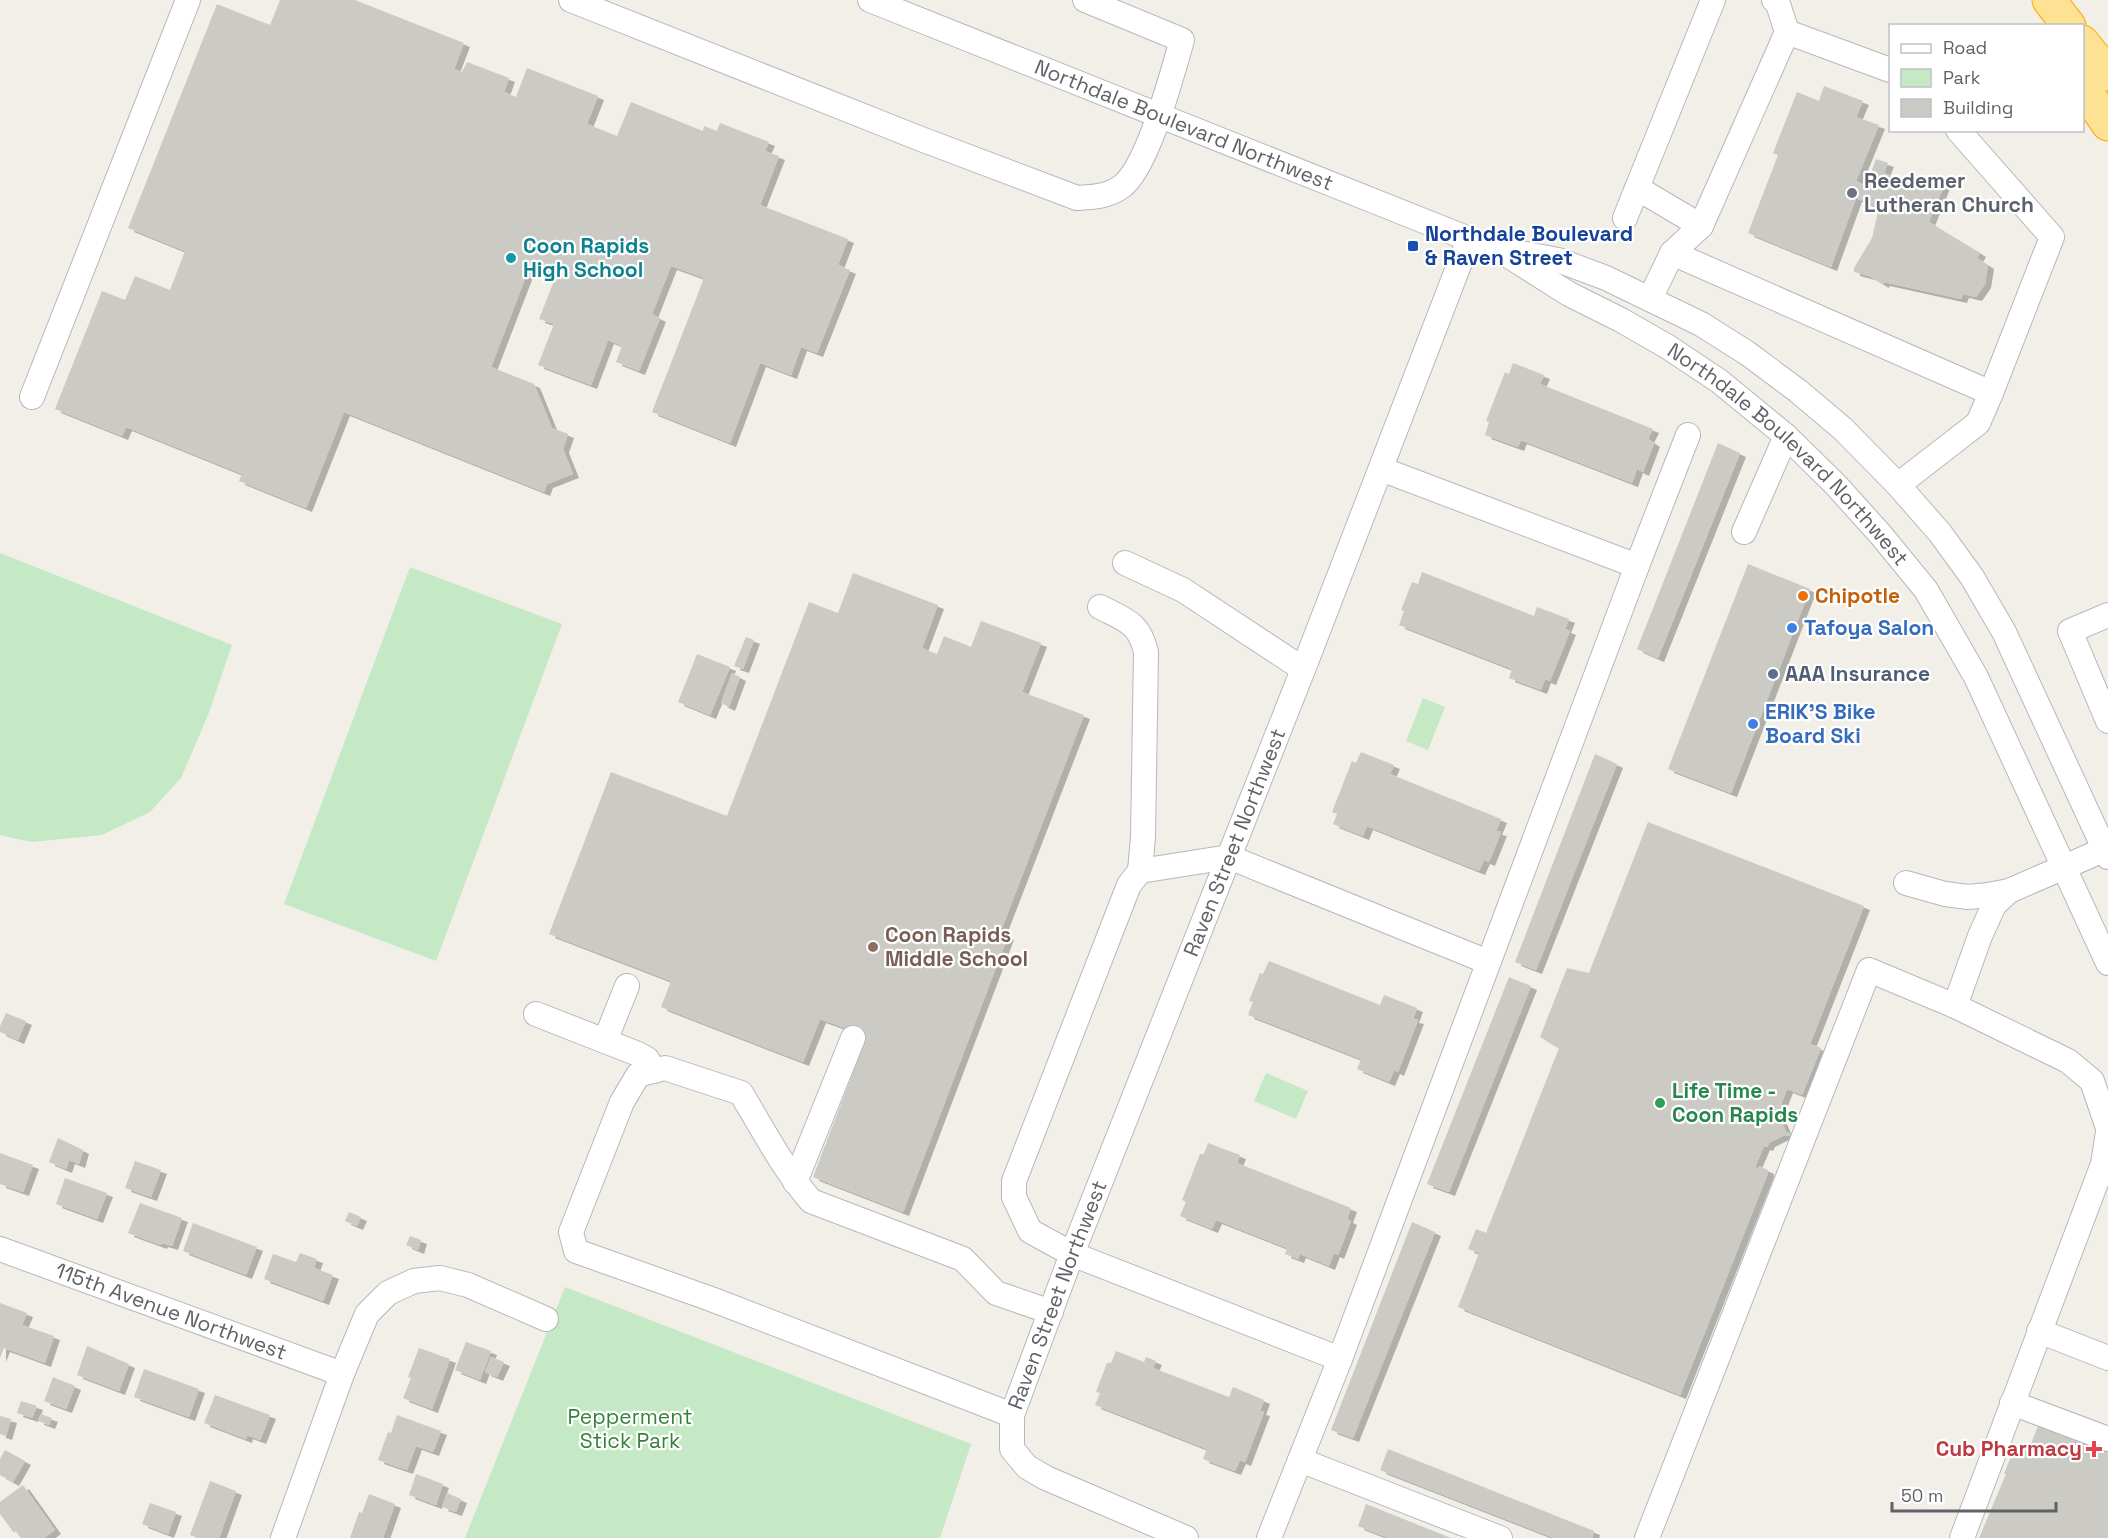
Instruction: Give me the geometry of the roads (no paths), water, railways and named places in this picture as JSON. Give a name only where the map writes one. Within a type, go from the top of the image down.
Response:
[{"type":"highway","points":[[2024,0],[2040,24]]},
{"type":"highway","points":[[2049,0],[2067,24]]},
{"type":"highway","points":[[2084,44],[2108,74]]},
{"type":"highway","points":[[2084,90],[2108,124]]},
{"type":"street","points":[[32,397],[188,0]]},
{"type":"street","points":[[571,0],[921,139],[1077,198],[1101,197],[1122,187],[1140,162],[1159,114],[1182,40],[1084,0]]},
{"type":"street","name":"Northdale Boulevard Northwest","points":[[870,0],[1469,239],[1498,249],[1558,260],[1606,278],[1701,324],[1746,353],[1798,391],[1843,429],[1898,484],[1940,533],[1972,577],[2004,632],[2107,852]]},
{"type":"street","points":[[1625,218],[1713,0]]},
{"type":"street","points":[[1650,299],[1672,253],[1701,226],[1787,32],[1778,4],[1774,0]]},
{"type":"street","points":[[1787,32],[1889,70]]},
{"type":"street","points":[[1898,484],[1978,423],[2052,237],[1960,132]]},
{"type":"street","points":[[1637,188],[1701,226]]},
{"type":"street","name":"Raven Street Northwest","points":[[1160,1533],[1027,1467],[1012,1449],[1012,1415],[1072,1254],[1303,669],[1469,239]]},
{"type":"street","name":"Northdale Boulevard Northwest","points":[[1498,249],[1569,294],[1668,347],[1719,381],[1786,436],[1835,484],[1881,535],[1926,590],[1976,677],[2108,963]]},
{"type":"street","points":[[1672,253],[1991,393]]},
{"type":"street","points":[[1269,1538],[1340,1359],[1688,435]]},
{"type":"street","points":[[1744,532],[1786,436]]},
{"type":"street","points":[[1381,469],[1637,566]]},
{"type":"street","points":[[1125,563],[1184,590],[1303,669]]},
{"type":"street","points":[[1100,607],[1132,623],[1143,636],[1146,652],[1143,837],[1140,871],[1129,885],[1014,1181],[1014,1197],[1030,1231],[1072,1254],[1340,1359]]},
{"type":"street","points":[[2108,615],[2070,631],[2108,721]]},
{"type":"street","points":[[1906,883],[1945,894],[1968,897],[2009,891],[2107,852]]},
{"type":"street","points":[[1140,871],[1229,857],[1488,963]]},
{"type":"street","points":[[1955,1006],[1980,936],[1994,905],[2009,891]]},
{"type":"street","points":[[1647,1538],[1869,970],[1955,1006],[2068,1061],[2092,1081],[2108,1130],[2105,1166],[2039,1331],[1962,1538]]},
{"type":"street","points":[[605,1041],[627,986]]},
{"type":"street","points":[[536,1014],[647,1059],[654,1071]]},
{"type":"street","points":[[795,1182],[853,1038]]},
{"type":"street","points":[[1012,1415],[730,1307],[576,1251],[571,1232],[622,1102],[638,1075],[666,1068],[741,1093],[795,1182],[812,1201],[963,1259],[996,1293],[1051,1312]]},
{"type":"street","name":"115th Avenue Northwest","points":[[0,1249],[342,1374]]},
{"type":"street","points":[[283,1538],[366,1314],[388,1293],[414,1281],[440,1278],[468,1285],[546,1319]]},
{"type":"street","points":[[2039,1331],[2108,1358]]},
{"type":"street","points":[[2012,1403],[2108,1439]]},
{"type":"street","points":[[1300,1460],[1500,1538]]},
{"type":"street","points":[[1160,1533],[1186,1538]]},
{"type":"place","name":"Reedemer Lutheran Church","points":[[1852,193]]},
{"type":"place","name":"Northdale Boulevard & Raven Street","points":[[1413,246]]},
{"type":"place","name":"Coon Rapids High School","points":[[511,258]]},
{"type":"place","name":"Chipotle","points":[[1803,596]]},
{"type":"place","name":"Tafoya Salon","points":[[1792,628]]},
{"type":"place","name":"AAA Insurance","points":[[1773,674]]},
{"type":"place","name":"ERIK'S Bike Board Ski","points":[[1753,724]]},
{"type":"place","name":"Coon Rapids Middle School","points":[[873,947]]},
{"type":"place","name":"Life Time - Coon Rapids","points":[[1660,1103]]},
{"type":"place","name":"Cub Pharmacy","points":[[2094,1449]]},
{"type":"park label","name":"Pepperment Stick Park","points":[[630,1429]]}]
